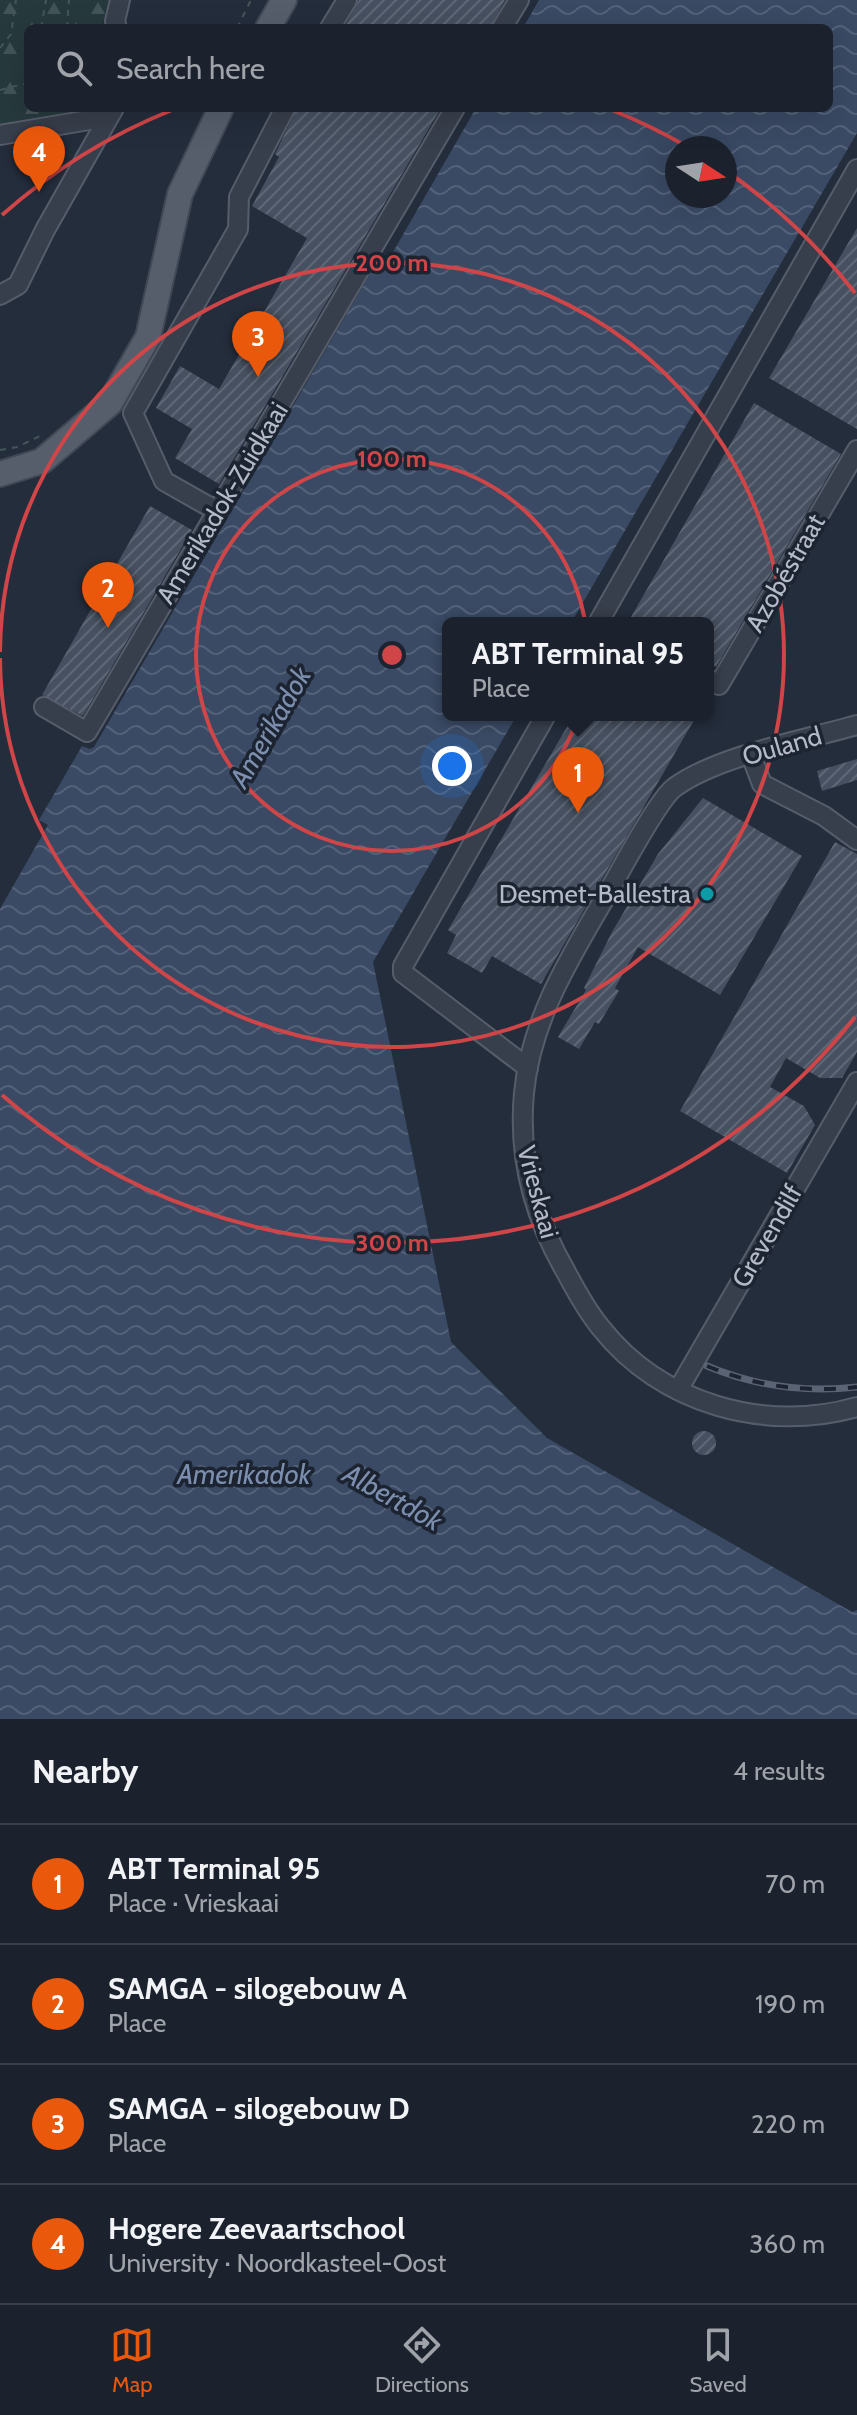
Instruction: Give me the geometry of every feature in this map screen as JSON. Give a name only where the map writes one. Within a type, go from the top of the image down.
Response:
[{"type":"main road","points":[[270,24],[284,0]]},
{"type":"main road","points":[[0,474],[42,461],[110,403],[148,337],[180,194],[219,112]]},
{"type":"street","points":[[116,24],[120,0]]},
{"type":"street","points":[[332,24],[347,0]]},
{"type":"street","points":[[504,24],[519,0]]},
{"type":"street","points":[[217,511],[164,481],[133,413],[238,229],[239,197],[283,112]]},
{"type":"street","name":"Amerikadok-Zuidkaai","points":[[44,707],[87,732],[453,112]]},
{"type":"street","points":[[0,135],[110,113]]},
{"type":"street","points":[[0,295],[18,285],[110,113]]},
{"type":"street","points":[[605,617],[857,169]]},
{"type":"street","name":"Azobéstraat","points":[[714,682],[719,685],[857,450]]},
{"type":"street","points":[[528,1068],[403,973],[403,966],[543,721]]},
{"type":"street","name":"Ouland","points":[[708,768],[857,725]]},
{"type":"street","points":[[751,755],[762,784],[824,816],[857,840]]},
{"type":"street","name":"Vrieskaai","points":[[708,768],[672,789],[633,849],[547,1001],[528,1068],[522,1134],[540,1220],[555,1254],[601,1328],[631,1359],[678,1390],[733,1411],[773,1417],[856,1413]]},
{"type":"street","name":"Grevendilf","points":[[678,1390],[857,1082]]},
{"type":"path","points":[[0,48],[11,34],[16,0]]},
{"type":"path","points":[[42,24],[46,0]]},
{"type":"path","points":[[67,24],[69,0]]},
{"type":"path","points":[[239,24],[251,0]]},
{"type":"path","points":[[0,90],[24,84]]},
{"type":"path","points":[[0,450],[17,447],[45,434]]},
{"type":"green space","points":[[0,0],[108,0],[103,24],[24,24],[24,112],[78,112],[77,116],[0,129]]},
{"type":"water","name":"Amerikadok","points":[[539,0],[857,0],[857,133],[575,617],[442,617],[442,721],[514,721],[373,962],[451,1342],[547,1438],[852,1612],[857,1610],[857,1719],[0,1719],[0,909],[48,825],[39,820],[82,746],[94,747],[381,255],[389,259],[474,112],[833,112],[833,24],[525,24]]},
{"type":"building","points":[[359,0],[505,0],[492,24],[346,24]]},
{"type":"building","points":[[295,112],[439,112],[219,484],[175,458],[192,429],[156,408],[180,366],[219,389],[307,238],[252,206],[279,157],[275,154]]},
{"type":"building","points":[[857,228],[857,429],[769,378]]},
{"type":"building","points":[[754,403],[841,454],[716,667],[714,617],[631,617]]},
{"type":"building","points":[[150,506],[192,530],[83,716],[42,695]]},
{"type":"building","points":[[570,721],[694,721],[541,984],[492,956],[482,973],[447,953],[456,935],[448,930]]},
{"type":"building","points":[[857,759],[857,780],[822,791],[817,771]]},
{"type":"building","name":"Desmet-Ballestra","points":[[703,798],[802,856],[720,995],[638,947],[615,988],[619,991],[579,1049],[558,1037],[586,990],[584,988],[612,932],[658,854]]},
{"type":"building","points":[[835,842],[857,854],[857,1052],[842,1078],[820,1078],[786,1058],[770,1087],[804,1106],[815,1125],[787,1173],[680,1111]]},
{"type":"building","points":[[704,1431],[712,1435],[716,1443],[712,1451],[704,1455],[696,1451],[692,1443],[696,1435]]},
{"type":"railway","points":[[707,1366],[743,1379],[780,1386],[818,1389],[857,1387]]},
{"type":"place","name":"Hogere Zeevaartschool","points":[[39,192]]},
{"type":"place","name":"SAMGA - silogebouw D","points":[[258,377]]},
{"type":"place","name":"SAMGA - silogebouw A","points":[[108,628]]},
{"type":"place","name":"ABT Terminal 95","points":[[578,813]]},
{"type":"place","name":"Desmet-Ballestra","points":[[707,894]]},
{"type":"water label","name":"Albertdok","points":[[393,1497]]}]
